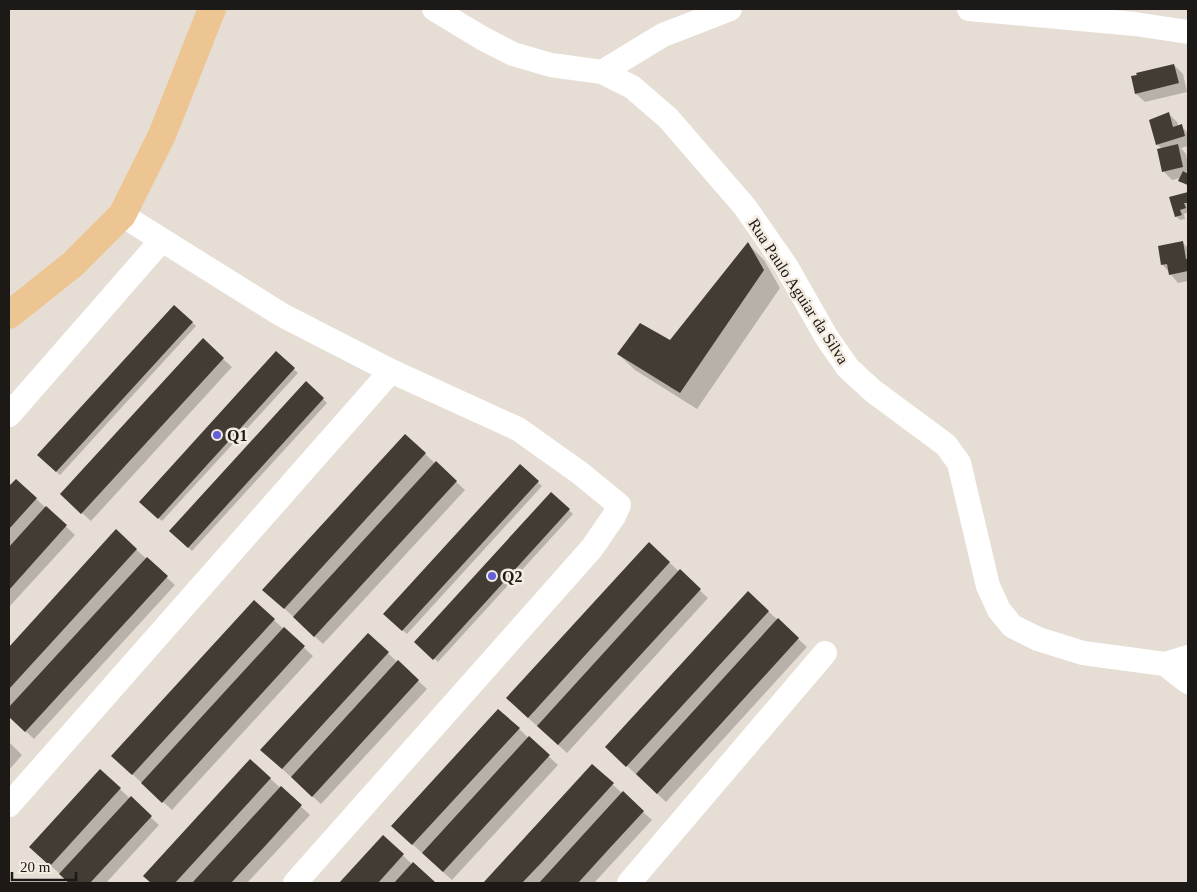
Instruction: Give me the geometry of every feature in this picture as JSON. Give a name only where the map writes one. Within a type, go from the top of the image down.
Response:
[{"type":"main road","points":[[9,315],[73,264],[122,215],[162,135],[184,84],[212,9]]},
{"type":"main road","points":[[184,84],[201,56],[221,9]]},
{"type":"street","name":"Rua Paulo Aguiar da Silva","points":[[434,9],[513,54],[551,65],[602,72],[632,88],[668,118],[746,207],[786,266],[827,338],[848,368],[872,391],[946,445],[959,463],[988,586],[999,610],[1012,626],[1038,639],[1083,653],[1165,664]]},
{"type":"street","points":[[602,72],[663,34],[730,9]]},
{"type":"street","points":[[969,9],[1135,24],[1188,32]]},
{"type":"street","points":[[122,215],[282,315],[392,370],[518,429],[580,473],[619,505],[614,516],[592,548],[295,883]]},
{"type":"street","points":[[9,415],[161,240]]},
{"type":"street","points":[[9,806],[392,370]]},
{"type":"street","points":[[629,883],[825,653]]},
{"type":"street","points":[[1165,664],[1188,657]]},
{"type":"street","points":[[1165,664],[1188,682]]},
{"type":"building","points":[[1174,64],[1179,83],[1135,94],[1131,76],[1137,75],[1136,73]]},
{"type":"building","points":[[1169,112],[1173,127],[1182,124],[1185,136],[1156,145],[1149,120]]},
{"type":"building","points":[[1178,144],[1183,167],[1162,172],[1157,149]]},
{"type":"building","points":[[1183,171],[1188,174],[1188,185],[1178,181]]},
{"type":"building","points":[[1188,192],[1188,203],[1184,203],[1186,208],[1180,210],[1182,215],[1175,217],[1169,197]]},
{"type":"building","points":[[1183,241],[1186,259],[1188,259],[1188,271],[1169,275],[1167,264],[1161,265],[1158,246]]},
{"type":"building","points":[[748,242],[764,270],[680,393],[617,354],[640,323],[670,340]]},
{"type":"building","points":[[174,305],[193,322],[56,472],[37,455]]},
{"type":"building","points":[[203,338],[224,358],[81,514],[60,494]]},
{"type":"building","name":"Q1","points":[[276,351],[295,368],[158,519],[139,502]]},
{"type":"building","name":"Q1","points":[[306,381],[324,398],[188,548],[169,531]]},
{"type":"building","points":[[405,434],[426,453],[284,609],[262,590]]},
{"type":"building","points":[[436,461],[457,481],[314,637],[293,617]]},
{"type":"building","name":"Q2","points":[[520,464],[539,481],[402,631],[383,614]]},
{"type":"building","points":[[16,479],[37,498],[9,529],[9,486]]},
{"type":"building","name":"Q2","points":[[551,492],[570,509],[433,660],[414,642]]},
{"type":"building","points":[[46,506],[67,525],[9,590],[9,547]]},
{"type":"building","points":[[116,529],[137,549],[9,689],[9,647]]},
{"type":"building","points":[[649,542],[670,562],[528,718],[506,698]]},
{"type":"building","points":[[147,557],[168,576],[25,732],[9,717],[9,707]]},
{"type":"building","points":[[680,569],[701,589],[558,745],[537,726]]},
{"type":"building","points":[[748,591],[769,611],[626,767],[605,747]]},
{"type":"building","points":[[254,600],[275,619],[132,775],[111,756]]},
{"type":"building","points":[[778,618],[799,638],[657,794],[636,774]]},
{"type":"building","points":[[284,627],[305,646],[162,803],[141,783]]},
{"type":"building","points":[[368,633],[389,652],[282,769],[260,750]]},
{"type":"building","points":[[398,660],[419,680],[312,797],[291,777]]},
{"type":"building","points":[[498,709],[520,728],[412,845],[391,826]]},
{"type":"building","points":[[529,736],[550,755],[443,872],[422,853]]},
{"type":"building","points":[[250,759],[271,778],[175,883],[151,883],[143,876]]},
{"type":"building","points":[[592,764],[614,783],[542,862],[522,883],[483,883]]},
{"type":"building","points":[[100,769],[121,788],[50,866],[29,847]]},
{"type":"building","points":[[281,786],[302,805],[266,845],[231,883],[192,883]]},
{"type":"building","points":[[623,791],[644,811],[578,883],[539,883]]},
{"type":"building","points":[[131,796],[152,816],[90,883],[69,883],[59,874]]},
{"type":"building","points":[[383,835],[404,854],[378,883],[339,883]]},
{"type":"building","points":[[413,862],[435,882],[394,883]]},
{"type":"place","name":"Q1","points":[[217,435]]},
{"type":"place","name":"Q2","points":[[492,576]]}]
